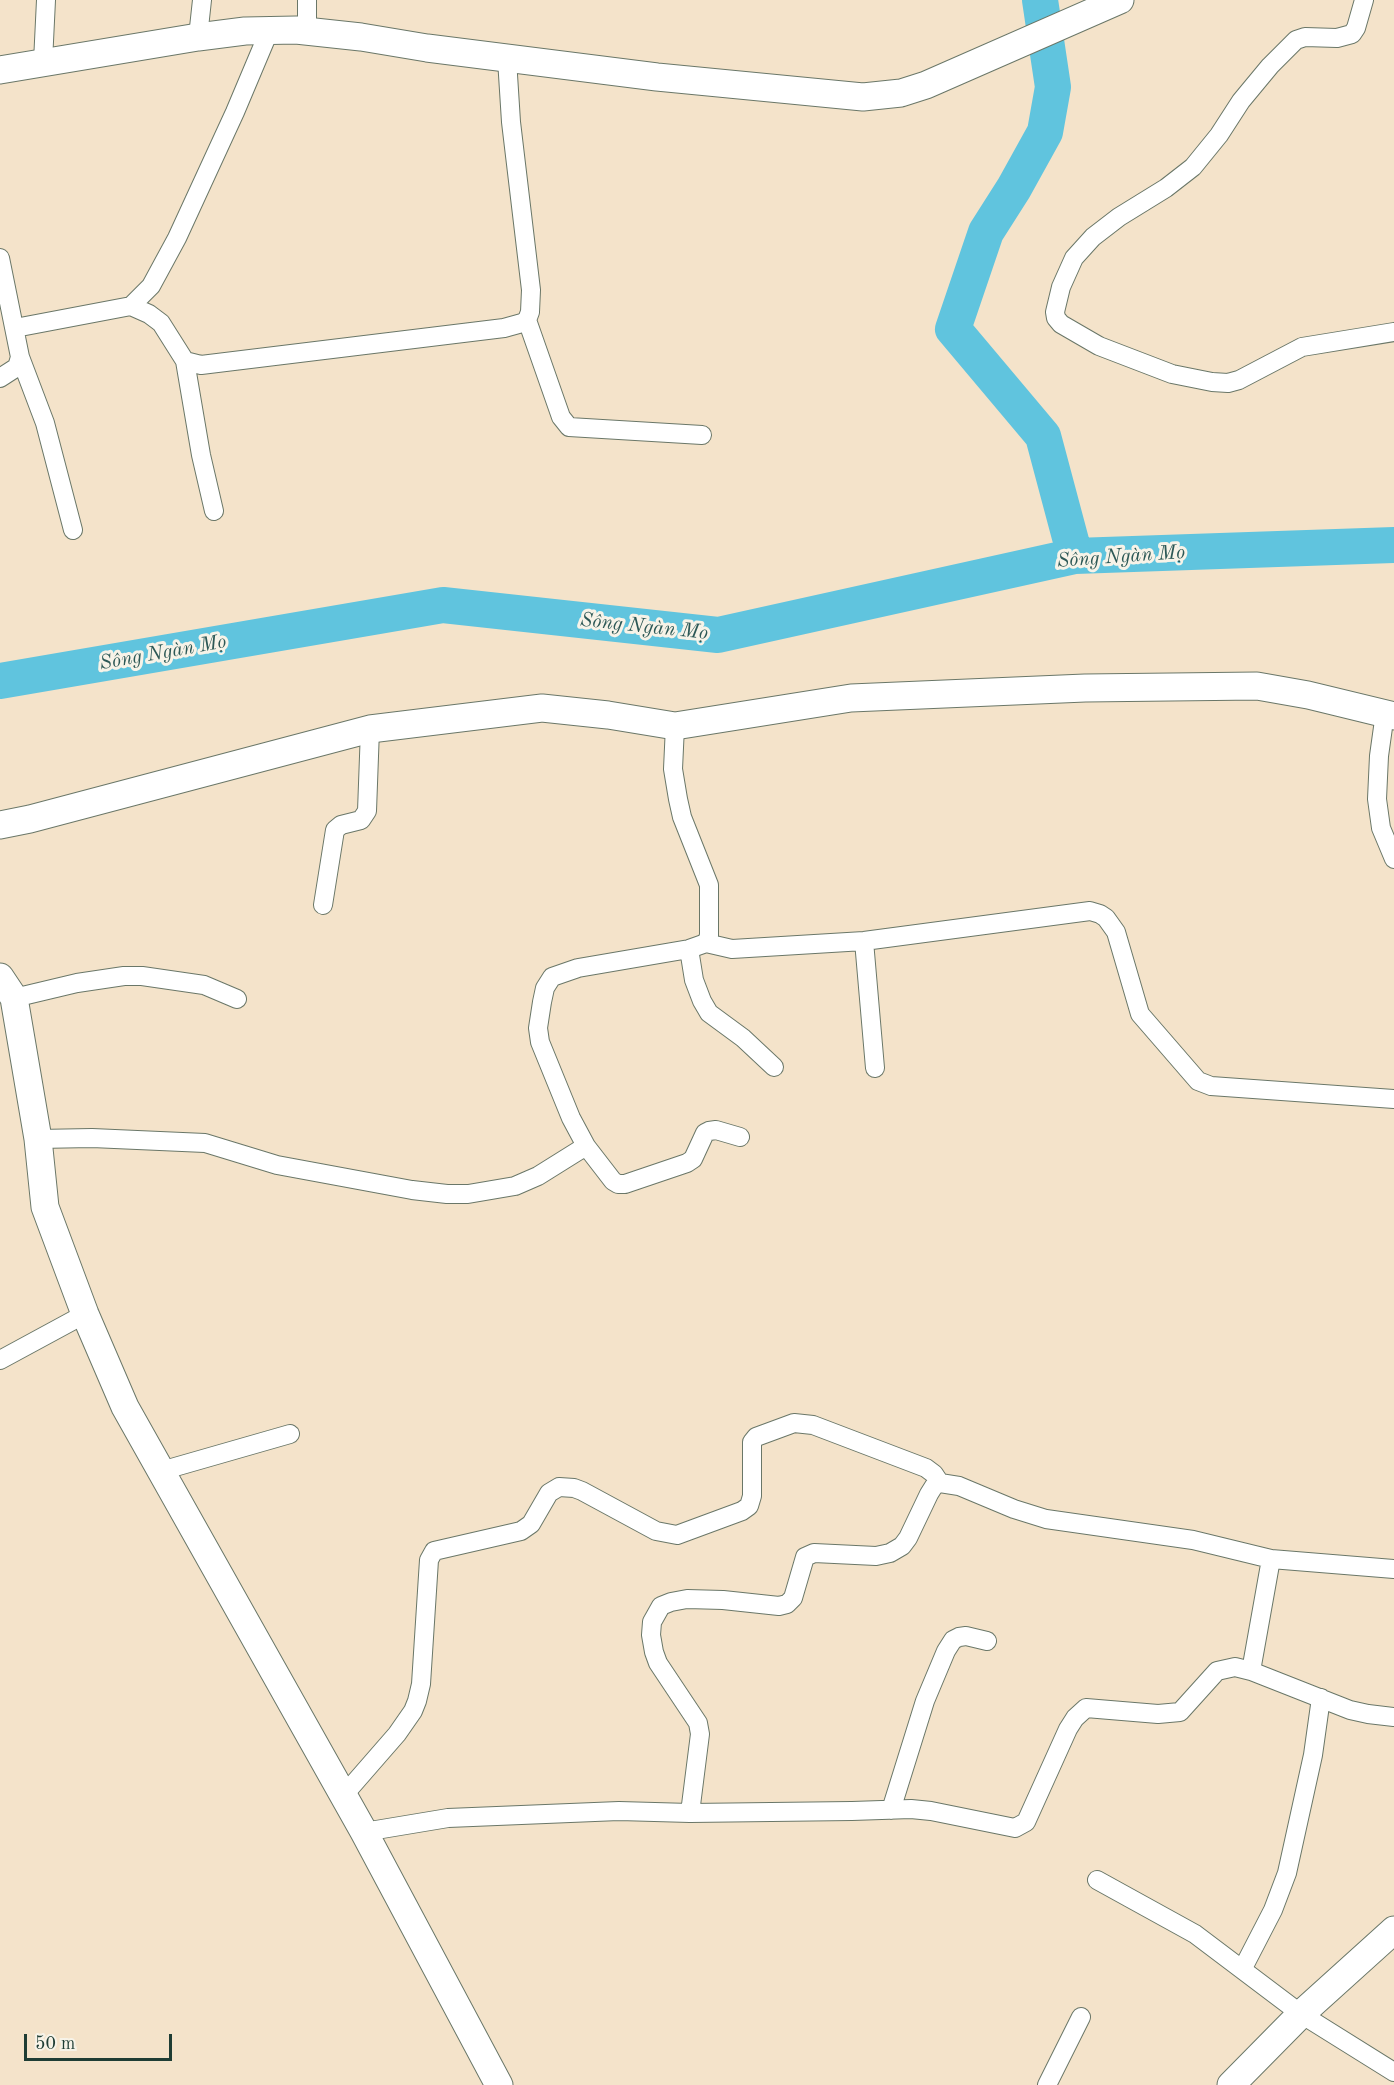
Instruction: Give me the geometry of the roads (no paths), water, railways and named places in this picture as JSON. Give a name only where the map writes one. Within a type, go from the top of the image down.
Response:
[{"type":"street","points":[[43,62],[46,0]]},
{"type":"street","points":[[198,37],[202,0]]},
{"type":"street","points":[[307,0],[307,31]]},
{"type":"street","points":[[0,70],[198,37],[270,29],[361,37],[507,59],[657,77],[863,97],[901,93],[926,85],[1120,0]]},
{"type":"street","points":[[1364,0],[1352,34],[1337,38],[1305,37],[1296,40],[1270,66],[1241,101],[1208,150],[1193,167],[1093,237],[1074,258],[1060,287],[1055,312],[1060,324],[1099,346],[1172,374],[1212,382],[1239,380],[1302,347],[1394,332]]},
{"type":"street","points":[[15,328],[130,306],[151,286],[235,112],[270,29]]},
{"type":"street","points":[[507,59],[511,122],[531,290],[531,304],[527,320],[561,417],[569,427],[702,435]]},
{"type":"street","points":[[0,258],[20,357],[45,423],[73,530]]},
{"type":"street","points":[[130,306],[149,314],[160,323],[185,361],[199,445],[214,511]]},
{"type":"street","points":[[185,361],[201,365],[516,326],[527,320]]},
{"type":"street","points":[[0,378],[17,367],[20,357]]},
{"type":"street","points":[[0,825],[370,729],[542,708],[608,715],[675,726],[851,698],[1085,688],[1257,686],[1390,714],[1380,756],[1377,799],[1381,828],[1394,859]]},
{"type":"street","points":[[675,726],[673,769],[678,799],[682,817],[709,885],[710,929],[697,946],[694,980],[709,1013],[743,1038],[774,1067]]},
{"type":"street","points":[[323,905],[333,834],[340,825],[361,820],[367,811],[370,729]]},
{"type":"street","points":[[740,1137],[716,1130],[709,1131],[705,1133],[693,1159],[687,1163],[625,1184],[613,1181],[586,1146],[571,1118],[540,1042],[538,1028],[545,988],[552,977],[578,968],[697,946],[732,948],[864,941],[1083,911],[1100,914],[1112,924],[1140,1014],[1198,1081],[1211,1086],[1394,1099]]},
{"type":"street","points":[[864,941],[875,1068]]},
{"type":"street","points":[[237,999],[204,985],[142,976],[7,988],[38,1139],[45,1207],[85,1314],[125,1407],[364,1832],[499,2085]]},
{"type":"street","points":[[38,1139],[92,1138],[205,1143],[277,1165],[412,1190],[447,1194],[468,1194],[515,1186],[538,1176],[586,1146]]},
{"type":"street","points":[[0,1360],[85,1314]]},
{"type":"street","points":[[343,1796],[397,1734],[417,1701],[421,1684],[429,1560],[434,1551],[521,1531],[531,1524],[549,1493],[559,1487],[582,1491],[656,1532],[676,1535],[742,1511],[749,1506],[752,1496],[752,1442],[756,1437],[794,1423],[813,1425],[926,1468],[934,1474],[940,1484]]},
{"type":"street","points":[[161,1471],[290,1434]]},
{"type":"street","points":[[690,1813],[700,1734],[698,1723],[658,1663],[654,1652],[651,1635],[652,1622],[661,1606],[687,1599],[779,1606],[787,1604],[793,1598],[805,1557],[814,1553],[876,1556],[890,1553],[902,1546],[934,1486],[940,1484],[959,1486],[1014,1509],[1046,1519],[1193,1540],[1271,1559],[1394,1569]]},
{"type":"street","points":[[1251,1671],[1271,1559]]},
{"type":"street","points":[[891,1810],[925,1701],[946,1651],[953,1640],[959,1637],[966,1636],[987,1641]]},
{"type":"street","points":[[364,1832],[409,1823],[486,1815],[619,1810],[690,1813],[911,1809],[1015,1828],[1026,1822],[1068,1729],[1075,1718],[1086,1708],[1173,1714],[1185,1708],[1217,1671],[1235,1667],[1251,1671],[1350,1710],[1394,1717]]},
{"type":"street","points":[[1243,1968],[1273,1910],[1287,1873],[1313,1755],[1321,1698]]},
{"type":"street","points":[[1097,1880],[1195,1934],[1301,2014],[1394,2072]]},
{"type":"street","points":[[1231,2085],[1301,2014],[1394,1930]]},
{"type":"street","points":[[1047,2085],[1081,2017]]},
{"type":"waterway","points":[[1040,0],[1053,87],[1045,132],[986,232],[953,329],[1043,436],[1075,556]]},
{"type":"waterway","name":"Sông Ngàn Mọ","points":[[0,681],[443,605],[718,635],[1075,556],[1394,545]]}]
